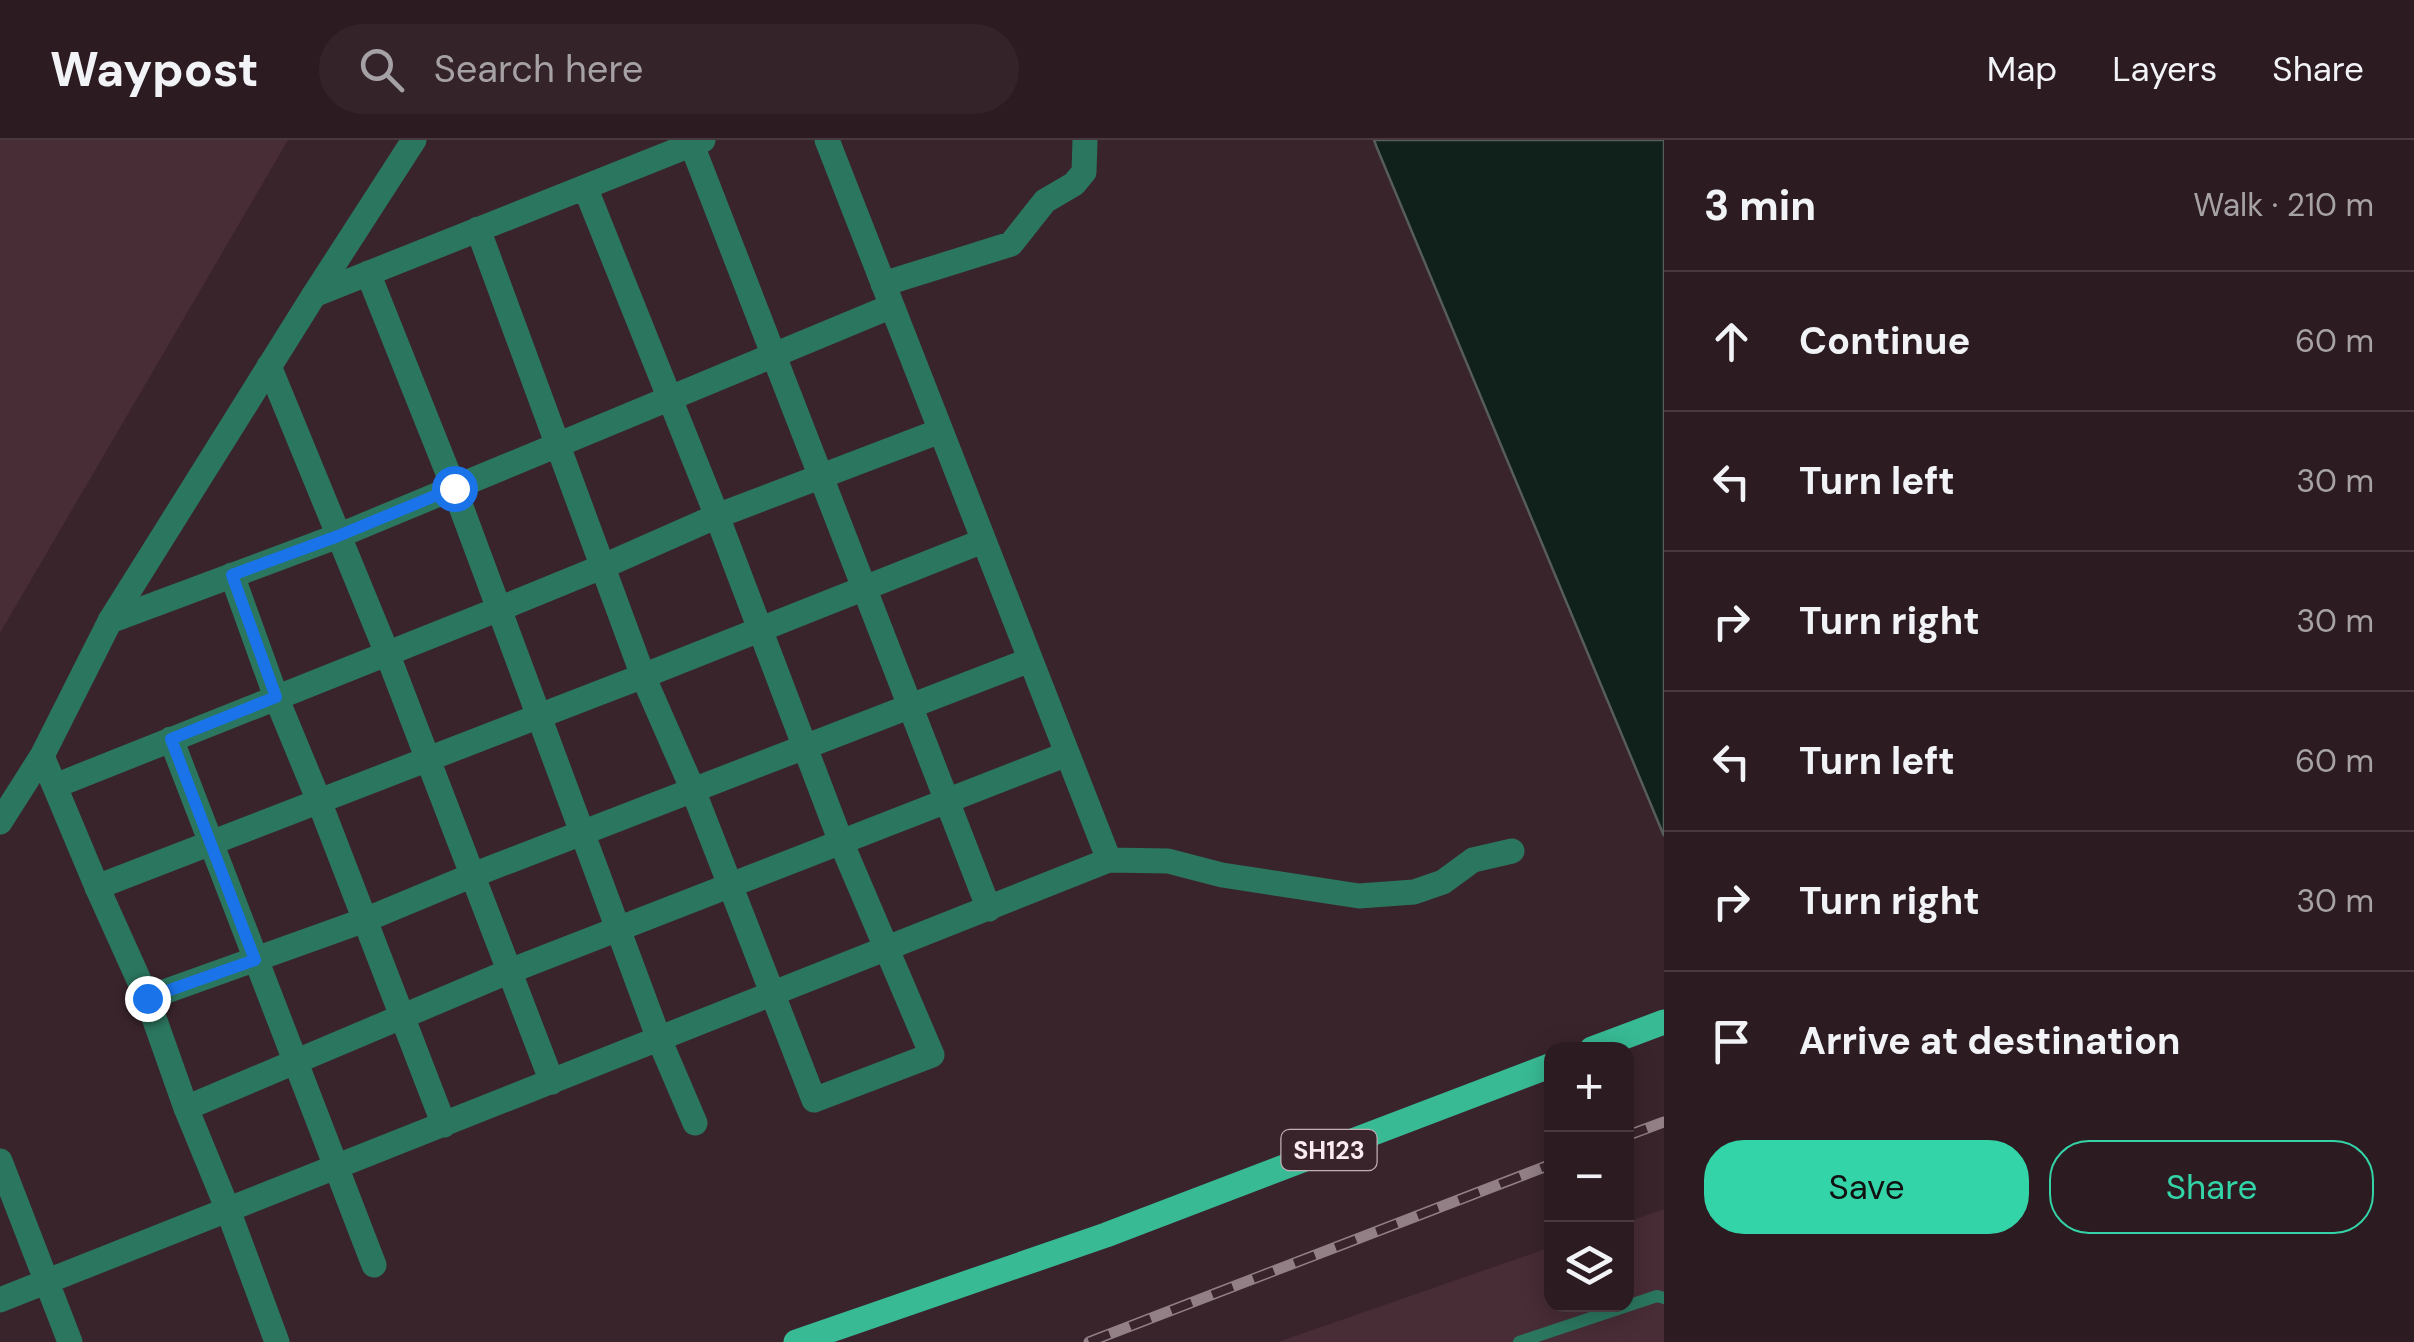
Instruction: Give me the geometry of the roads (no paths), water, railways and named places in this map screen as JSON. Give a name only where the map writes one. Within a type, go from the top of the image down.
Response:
[{"type":"main road","points":[[1613,1042],[1664,1022]]},
{"type":"main road","name":"SH123","points":[[796,1342],[1106,1234],[1544,1068]]},
{"type":"street","points":[[0,822],[42,756],[110,621],[414,140]]},
{"type":"street","points":[[827,140],[1109,860]]},
{"type":"street","points":[[110,621],[338,536],[774,355],[887,295],[1011,244],[1045,201],[1074,184],[1084,172],[1084,140]]},
{"type":"street","points":[[314,295],[695,141],[989,909]]},
{"type":"street","points":[[478,230],[643,676],[814,1100],[932,1055],[841,842],[717,516],[585,187]]},
{"type":"street","points":[[368,273],[454,488],[659,1039],[696,1123]]},
{"type":"street","points":[[269,366],[387,653],[552,1082]]},
{"type":"street","points":[[55,786],[499,609],[717,516],[940,431]]},
{"type":"street","points":[[97,888],[984,541]]},
{"type":"street","points":[[232,575],[444,1125]]},
{"type":"street","points":[[147,998],[365,920],[1030,660]]},
{"type":"street","points":[[171,739],[374,1264]]},
{"type":"street","points":[[186,1108],[510,971],[1067,754]]},
{"type":"street","points":[[42,756],[147,998],[276,1342]]},
{"type":"street","points":[[0,1300],[1109,860],[1168,861],[1222,876],[1359,896],[1414,892],[1443,882],[1472,860],[1512,851]]},
{"type":"street","points":[[1,1168],[70,1342]]},
{"type":"lane","points":[[1520,1342],[1656,1296],[1664,1298]]},
{"type":"railway","points":[[1634,1133],[1664,1122]]},
{"type":"railway","points":[[1089,1342],[1544,1167]]}]
